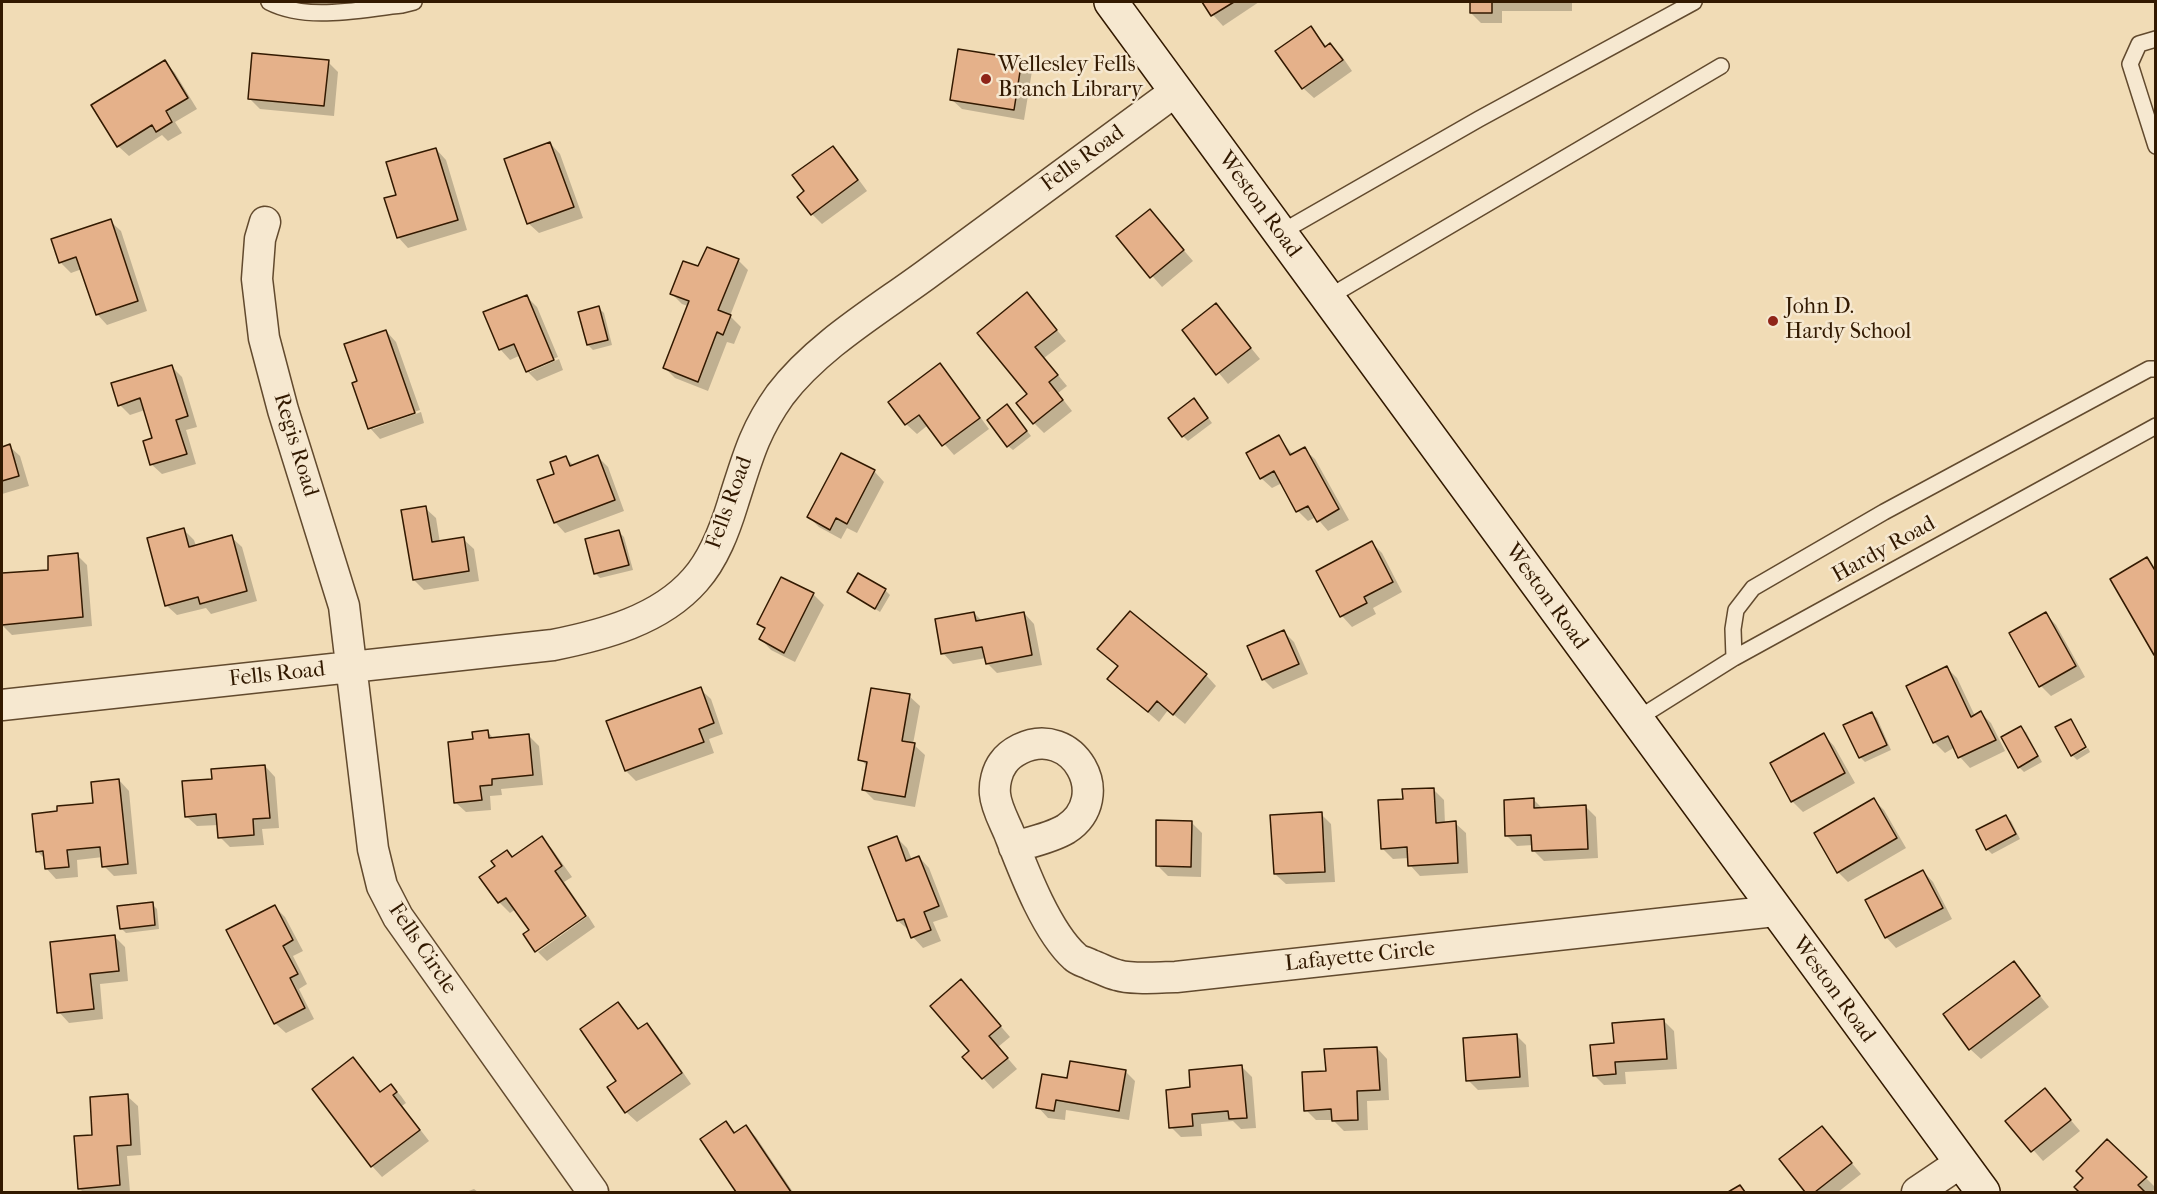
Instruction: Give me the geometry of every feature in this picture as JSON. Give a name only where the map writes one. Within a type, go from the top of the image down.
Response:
[{"type":"main road","name":"Weston Road","points":[[1111,2],[1983,1192]]},
{"type":"street","name":"Fells Road","points":[[2,705],[528,648],[579,640],[627,625],[669,602],[696,579],[726,523],[753,439],[782,393],[808,364],[875,311],[1176,90]]},
{"type":"street","name":"Regis Road","points":[[265,222],[260,239],[256,279],[264,338],[283,410],[340,588],[353,667]]},
{"type":"street","name":"Fells Circle","points":[[353,667],[370,826],[377,870],[389,902],[593,1192]]},
{"type":"street","name":"Lafayette Circle","points":[[1014,847],[1050,925],[1076,958],[1118,976],[1176,977],[1775,911]]},
{"type":"street","points":[[1917,1192],[1960,1163]]},
{"type":"lane","points":[[269,2],[279,7],[311,12],[402,5],[414,2]]},
{"type":"lane","points":[[1280,233],[1479,119],[1694,2]]},
{"type":"lane","points":[[2156,39],[2139,44],[2130,64],[2156,146]]},
{"type":"lane","points":[[1327,298],[1721,66]]},
{"type":"lane","points":[[1734,658],[1732,629],[1736,610],[1753,588],[1884,512],[2149,369],[2156,369]]},
{"type":"lane","name":"Hardy Road","points":[[1637,719],[1734,658],[2156,426]]},
{"type":"building","points":[[1202,2],[1234,2],[1211,16]]},
{"type":"building","points":[[1470,2],[1492,2],[1492,13],[1470,13]]},
{"type":"building","points":[[1311,26],[1325,47],[1330,43],[1343,60],[1302,89],[1275,51]]},
{"type":"building","name":"Wellesley Fells Branch Library","points":[[958,49],[1022,59],[1014,110],[950,100]]},
{"type":"building","points":[[252,53],[329,60],[324,106],[248,99]]},
{"type":"building","points":[[165,60],[188,98],[166,111],[172,122],[156,132],[152,125],[117,147],[91,105]]},
{"type":"building","points":[[550,142],[574,207],[527,224],[504,159]]},
{"type":"building","points":[[833,146],[858,180],[811,215],[797,197],[804,191],[792,175]]},
{"type":"building","points":[[436,148],[458,220],[397,238],[384,198],[396,195],[386,162]]},
{"type":"building","points":[[1150,209],[1184,250],[1150,278],[1116,236]]},
{"type":"building","points":[[111,219],[138,301],[96,315],[76,257],[59,263],[51,239]]},
{"type":"building","points":[[707,247],[739,259],[718,310],[731,315],[723,335],[717,332],[698,382],[663,368],[689,301],[670,294],[683,261],[698,266]]},
{"type":"building","points":[[1027,292],[1057,330],[1035,347],[1058,375],[1049,382],[1063,400],[1033,424],[1016,403],[1027,394],[977,333]]},
{"type":"building","points":[[527,295],[554,360],[526,372],[514,344],[499,350],[483,312]]},
{"type":"building","points":[[1216,303],[1251,348],[1216,375],[1182,330]]},
{"type":"building","points":[[599,306],[608,340],[587,345],[578,312]]},
{"type":"building","points":[[386,330],[415,413],[368,429],[352,383],[357,381],[344,344]]},
{"type":"building","points":[[940,363],[980,418],[942,446],[919,415],[905,425],[888,402]]},
{"type":"building","points":[[172,365],[188,416],[176,420],[187,454],[150,465],[143,441],[152,438],[140,398],[118,406],[111,383]]},
{"type":"building","points":[[1194,398],[1208,418],[1182,437],[1168,418]]},
{"type":"building","points":[[1007,404],[1027,431],[1007,447],[987,420]]},
{"type":"building","points":[[1279,435],[1290,455],[1305,447],[1339,509],[1317,522],[1308,506],[1296,512],[1274,471],[1260,479],[1246,453]]},
{"type":"building","points":[[10,444],[19,476],[2,481],[2,447]]},
{"type":"building","points":[[841,453],[875,470],[847,524],[836,518],[830,530],[807,517]]},
{"type":"building","points":[[598,455],[615,500],[554,523],[537,480],[554,474],[550,462],[566,456],[570,466]]},
{"type":"building","points":[[426,506],[432,542],[464,537],[469,571],[413,580],[401,510]]},
{"type":"building","points":[[184,528],[189,547],[232,535],[247,591],[200,604],[198,597],[165,606],[147,538]]},
{"type":"building","points":[[619,530],[629,565],[594,574],[585,539]]},
{"type":"building","points":[[1372,541],[1393,582],[1364,597],[1367,603],[1340,617],[1316,571]]},
{"type":"building","points":[[78,553],[83,617],[2,625],[2,573],[48,570],[48,556]]},
{"type":"building","points":[[2147,557],[2156,572],[2156,654],[2154,655],[2110,579]]},
{"type":"building","points":[[858,573],[886,589],[875,609],[847,592]]},
{"type":"building","points":[[781,577],[814,593],[784,653],[759,639],[765,628],[757,624]]},
{"type":"building","points":[[1130,611],[1207,674],[1173,715],[1157,701],[1148,712],[1107,679],[1118,666],[1097,649]]},
{"type":"building","points":[[974,612],[976,621],[1024,612],[1032,655],[986,664],[982,647],[941,654],[935,619]]},
{"type":"building","points":[[2046,612],[2076,666],[2039,687],[2009,633]]},
{"type":"building","points":[[1284,630],[1299,664],[1262,680],[1247,646]]},
{"type":"building","points":[[1947,666],[1971,717],[1981,711],[1996,740],[1958,758],[1948,736],[1933,743],[1906,686]]},
{"type":"building","points":[[701,687],[714,723],[699,729],[704,742],[625,771],[606,721]]},
{"type":"building","points":[[871,688],[910,694],[902,741],[915,743],[905,797],[862,790],[867,762],[858,760]]},
{"type":"building","points":[[1872,712],[1887,745],[1859,758],[1843,725]]},
{"type":"building","points":[[2071,719],[2086,747],[2071,756],[2055,727]]},
{"type":"building","points":[[2021,726],[2038,756],[2018,768],[2001,737]]},
{"type":"building","points":[[488,730],[489,738],[529,734],[533,775],[492,779],[492,785],[480,786],[482,800],[454,803],[448,742],[473,739],[472,732]]},
{"type":"building","points":[[1824,733],[1845,773],[1791,802],[1770,763]]},
{"type":"building","points":[[265,765],[270,818],[253,819],[254,835],[218,838],[216,814],[185,817],[182,781],[212,779],[211,769]]},
{"type":"building","points":[[119,779],[128,864],[102,867],[100,847],[67,850],[69,867],[45,869],[43,851],[36,852],[32,814],[57,811],[57,806],[93,803],[91,782]]},
{"type":"building","points":[[1434,788],[1436,823],[1456,821],[1458,863],[1408,866],[1407,847],[1381,849],[1378,800],[1403,799],[1402,789]]},
{"type":"building","points":[[1534,798],[1534,808],[1586,805],[1588,849],[1532,851],[1531,835],[1505,836],[1504,800]]},
{"type":"building","points":[[1874,798],[1897,838],[1837,873],[1814,833]]},
{"type":"building","points":[[1322,812],[1325,872],[1274,874],[1270,815]]},
{"type":"building","points":[[2006,815],[2016,834],[1986,850],[1976,830]]},
{"type":"building","points":[[1156,820],[1192,821],[1191,867],[1156,866]]},
{"type":"building","points":[[542,836],[562,866],[555,871],[586,916],[535,952],[523,934],[529,930],[506,898],[498,903],[479,877],[495,866],[491,861],[507,850],[512,857]]},
{"type":"building","points":[[897,836],[906,861],[919,856],[939,906],[924,912],[931,930],[911,938],[904,919],[897,921],[868,847]]},
{"type":"building","points":[[1923,870],[1943,908],[1885,938],[1865,900]]},
{"type":"building","points":[[153,902],[155,925],[120,929],[117,906]]},
{"type":"building","points":[[275,905],[293,940],[283,946],[298,974],[290,978],[305,1008],[274,1024],[226,930]]},
{"type":"building","points":[[115,935],[119,971],[90,974],[94,1009],[57,1013],[50,942]]},
{"type":"building","points":[[2014,961],[2040,996],[1969,1050],[1943,1014]]},
{"type":"building","points":[[961,979],[1001,1026],[989,1036],[1008,1058],[982,1079],[962,1057],[969,1051],[930,1006]]},
{"type":"building","points":[[618,1002],[638,1029],[647,1023],[682,1073],[625,1113],[607,1087],[616,1081],[580,1029]]},
{"type":"building","points":[[1664,1019],[1667,1059],[1615,1062],[1616,1074],[1593,1076],[1590,1045],[1614,1043],[1612,1023]]},
{"type":"building","points":[[1517,1034],[1520,1077],[1466,1081],[1463,1038]]},
{"type":"building","points":[[1377,1047],[1380,1090],[1357,1091],[1358,1120],[1332,1121],[1331,1109],[1304,1111],[1302,1072],[1326,1071],[1324,1049]]},
{"type":"building","points":[[353,1057],[380,1092],[391,1084],[397,1092],[393,1095],[420,1130],[371,1167],[312,1089]]},
{"type":"building","points":[[1070,1061],[1126,1070],[1119,1111],[1056,1100],[1054,1111],[1036,1108],[1042,1074],[1067,1078]]},
{"type":"building","points":[[1242,1065],[1247,1118],[1229,1119],[1228,1111],[1192,1114],[1193,1126],[1169,1128],[1166,1090],[1190,1087],[1189,1070]]},
{"type":"building","points":[[2045,1088],[2071,1120],[2031,1152],[2005,1121]]},
{"type":"building","points":[[128,1094],[131,1145],[117,1146],[120,1185],[78,1189],[74,1136],[92,1135],[90,1097]]},
{"type":"building","points":[[726,1121],[734,1133],[746,1125],[791,1192],[736,1192],[700,1139]]},
{"type":"building","points":[[1822,1126],[1852,1163],[1815,1192],[1805,1192],[1779,1159]]},
{"type":"building","points":[[2107,1139],[2147,1177],[2138,1185],[2145,1192],[2079,1192],[2074,1187],[2083,1178],[2076,1171]]},
{"type":"building","points":[[1740,1185],[1745,1192],[1728,1192]]},
{"type":"place","name":"Wellesley Fells Branch Library","points":[[986,79]]},
{"type":"place","name":"John D. Hardy School","points":[[1773,321]]}]
